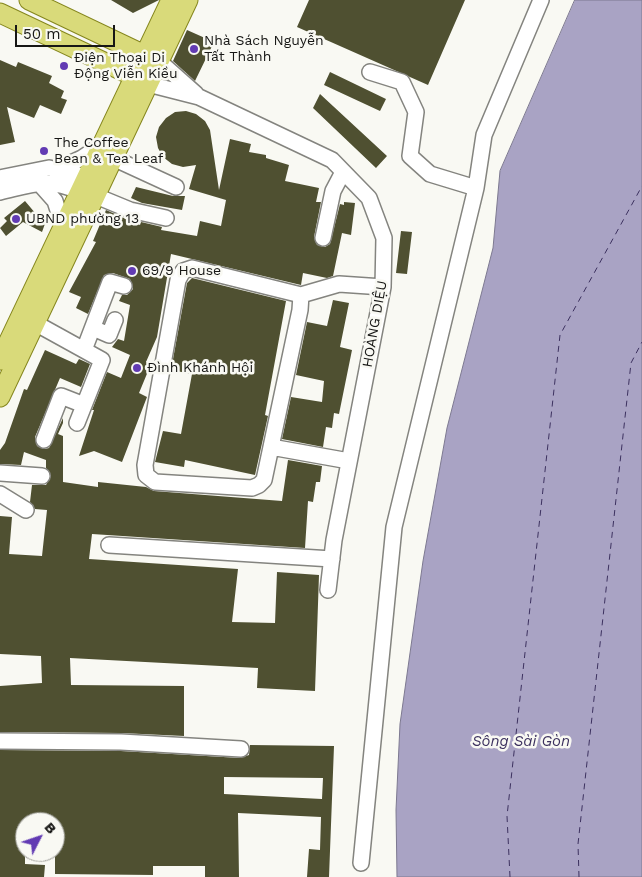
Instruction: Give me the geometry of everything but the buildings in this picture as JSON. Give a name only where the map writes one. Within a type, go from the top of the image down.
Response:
[{"type":"main road","name":"HOÀNG DIỆU","points":[[29,0],[49,4],[152,58]]},
{"type":"main road","points":[[0,360],[64,229],[108,151],[142,80],[152,58],[170,0]]},
{"type":"main road","points":[[152,58],[188,0]]},
{"type":"main road","name":"HOÀNG DIỆU","points":[[0,13],[142,80]]},
{"type":"main road","points":[[0,397],[35,323],[88,188]]},
{"type":"street","points":[[361,863],[394,527],[476,188],[484,135],[541,0]]},
{"type":"street","name":"HOÀNG DIỆU","points":[[152,58],[199,97]]},
{"type":"street","points":[[370,72],[402,82],[416,112],[410,156],[430,174],[476,188]]},
{"type":"street","name":"HOÀNG DIỆU","points":[[142,80],[199,97],[332,160],[369,198],[384,238],[383,287],[349,461],[328,590]]},
{"type":"street","points":[[0,178],[42,168],[58,169],[82,158],[108,151],[176,187]]},
{"type":"street","points":[[58,169],[88,188],[130,210],[166,218]]},
{"type":"street","points":[[323,238],[333,191],[344,172]]},
{"type":"street","points":[[0,192],[38,183],[57,183],[88,188]]},
{"type":"street","points":[[38,183],[55,201],[64,229]]},
{"type":"street","points":[[301,296],[300,310],[264,480],[252,488],[155,482],[146,475],[147,455],[166,341],[178,280],[183,271],[192,268],[301,296],[339,284],[383,287]]},
{"type":"street","points":[[84,350],[110,282],[124,286]]},
{"type":"street","points":[[93,328],[109,334],[115,320]]},
{"type":"street","points":[[35,323],[102,360],[77,423]]},
{"type":"street","points":[[44,440],[62,396],[84,406]]},
{"type":"street","points":[[271,447],[349,461]]},
{"type":"street","points":[[0,473],[42,476]]},
{"type":"street","points":[[0,494],[26,510]]},
{"type":"street","points":[[108,545],[332,559]]},
{"type":"street","points":[[0,741],[121,742],[241,749]]},
{"type":"water","name":"Sông Sài Gòn","points":[[575,0],[642,0],[642,877],[397,877],[396,810],[400,724],[423,561],[447,428],[493,248],[500,171]]},
{"type":"ferry route","points":[[510,877],[507,816],[560,335],[642,186]]},
{"type":"ferry route","points":[[579,877],[578,844],[631,363],[642,342]]},
{"type":"place","name":"Nhà Sách Nguyễn Tất Thành","points":[[194,49]]},
{"type":"place","name":"Điện Thoại Di Động Viễn Kiều","points":[[64,66]]},
{"type":"place","name":"The Coffee Bean & Tea Leaf","points":[[44,151]]},
{"type":"place","name":"UBND phường 13","points":[[16,219]]},
{"type":"place","name":"69/9 House","points":[[132,271]]},
{"type":"place","name":"Đình Khánh Hội","points":[[137,368]]}]
